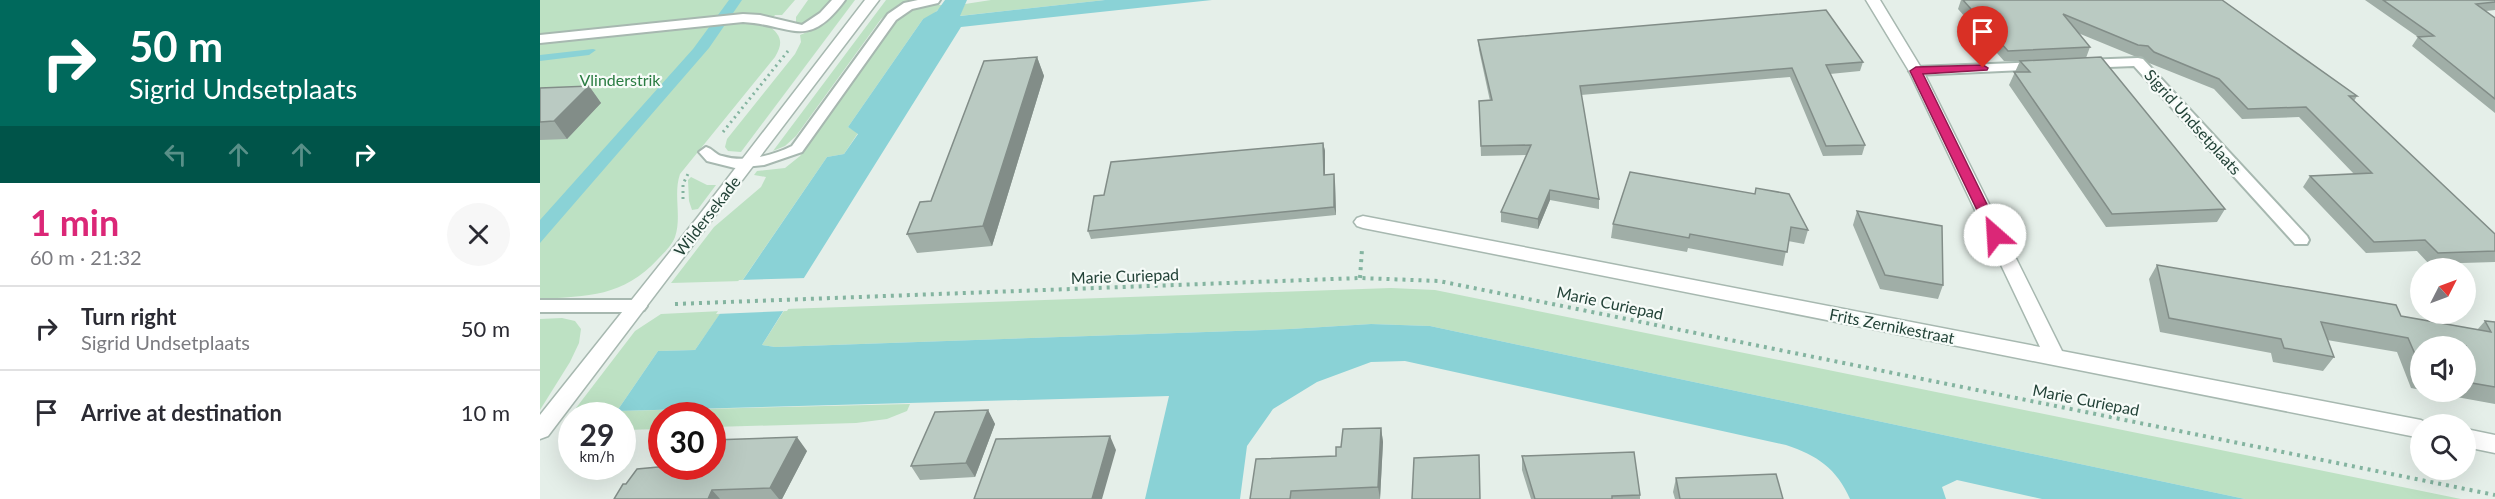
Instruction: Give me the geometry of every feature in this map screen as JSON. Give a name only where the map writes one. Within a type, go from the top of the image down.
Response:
[{"type":"street","name":"Wildersekade","points":[[540,430],[750,161],[872,0]]},
{"type":"street","points":[[1873,0],[1916,71],[2055,358]]},
{"type":"street","name":"Frits Zernikestraat","points":[[1363,222],[2410,427]]},
{"type":"street","points":[[2476,440],[2495,444]]},
{"type":"lane","points":[[540,39],[736,18],[761,18],[788,28],[802,29],[820,22],[839,0]]},
{"type":"lane","points":[[706,152],[714,160],[750,161],[773,160],[797,149],[892,17],[908,6],[934,0]]},
{"type":"lane","name":"Sigrid Undsetplaats","points":[[1916,71],[2138,62],[2301,240]]},
{"type":"lane","points":[[540,306],[638,306]]},
{"type":"path","points":[[706,152],[786,55],[792,41],[788,28]]},
{"type":"path","name":"Marie Curiepad","points":[[706,302],[1360,278],[1440,281],[2495,495]]},
{"type":"green space","name":"Vlinderstrik","points":[[540,0],[795,0],[782,15],[775,15],[768,25],[780,39],[780,47],[775,57],[680,174],[677,189],[678,222],[675,237],[670,246],[645,272],[632,281],[618,288],[589,295],[540,299]]},
{"type":"green space","points":[[808,0],[831,0],[810,21],[796,26],[796,17]]},
{"type":"green space","points":[[846,0],[855,0],[741,152],[728,151],[725,147],[727,139],[795,54],[801,42],[800,35],[824,25]]},
{"type":"green space","points":[[886,0],[910,0],[898,5],[881,19],[796,136],[785,146],[773,151]]},
{"type":"green space","points":[[991,0],[1105,0],[959,16],[965,4]]},
{"type":"green space","points":[[930,5],[943,5],[929,18],[923,19],[848,127],[858,133],[844,154],[827,157],[742,281],[671,283],[714,227],[761,187],[766,177],[754,175],[757,171],[785,168],[800,156],[896,20],[907,11]]},
{"type":"green space","points":[[691,177],[707,185],[716,185],[698,209],[692,210],[688,180]]},
{"type":"green space","points":[[1391,288],[1435,290],[2461,499],[2245,499],[1430,326],[1371,324],[1290,329],[775,347],[762,345],[785,309]]},
{"type":"green space","points":[[722,311],[695,350],[658,351],[623,402],[581,402],[635,331],[661,314]]},
{"type":"green space","points":[[562,318],[575,321],[581,329],[579,343],[540,410],[540,319]]},
{"type":"green space","points":[[910,404],[907,411],[887,419],[856,423],[726,427],[726,408]]},
{"type":"green space","points":[[648,410],[648,429],[636,430],[636,411]]},
{"type":"water","points":[[729,0],[742,0],[709,48],[540,243],[540,220],[693,49]]},
{"type":"water","points":[[945,0],[967,0],[960,16],[1105,0],[1212,0],[961,27],[762,345],[775,347],[1290,329],[1371,324],[1430,326],[2245,499],[2042,499],[1957,480],[1942,487],[1946,499],[1850,499],[1839,479],[1825,464],[1807,453],[1786,445],[1405,361],[1371,362],[1317,382],[1273,409],[1247,446],[1240,499],[1145,499],[1169,396],[726,408],[726,402],[648,402],[648,410],[636,410],[636,402],[623,402],[658,351],[695,350],[827,157],[844,154],[858,134],[848,127],[923,19],[937,11]]},
{"type":"water","points":[[596,50],[589,55],[540,61],[540,55]]},
{"type":"pier","points":[[807,278],[787,311],[716,314],[739,280]]},
{"type":"building","points":[[1963,0],[2222,0],[2357,96],[2349,96],[2495,234],[2495,251],[2438,253],[2425,240],[2374,242],[2310,176],[2372,173],[2306,107],[2248,109],[2219,79],[2154,52],[2148,46],[2138,45],[2063,14],[2090,47],[2008,51]]},
{"type":"building","points":[[2383,0],[2495,0],[2495,2],[2476,4],[2495,18],[2495,99],[2418,37],[2434,36]]},
{"type":"building","points":[[1826,10],[1863,62],[1826,65],[1865,145],[1826,146],[1792,68],[1580,86],[1599,199],[1550,190],[1538,219],[1501,212],[1531,145],[1481,146],[1479,101],[1492,100],[1478,40]]},
{"type":"building","points":[[1037,57],[983,226],[907,234],[920,202],[931,201],[984,61]]},
{"type":"building","points":[[2101,57],[2225,209],[2112,214],[2014,72],[2030,72],[2020,61]]},
{"type":"building","points":[[589,86],[554,121],[540,122],[540,88]]},
{"type":"building","points":[[1323,143],[1324,175],[1334,174],[1334,207],[1088,231],[1094,196],[1104,195],[1111,162]]},
{"type":"building","points":[[1630,172],[1755,194],[1756,188],[1789,194],[1808,230],[1791,227],[1787,252],[1690,234],[1689,238],[1613,224]]},
{"type":"building","points":[[1857,211],[1942,226],[1943,285],[1885,275]]},
{"type":"building","points":[[2157,265],[2396,305],[2401,316],[2410,318],[2410,324],[2446,324],[2491,332],[2485,321],[2495,322],[2495,387],[2476,384],[2476,336],[2410,336],[2410,343],[2408,338],[2321,322],[2334,357],[2284,348],[2281,339],[2169,318]]},
{"type":"building","points":[[988,410],[966,463],[911,466],[935,412]]},
{"type":"building","points":[[1381,428],[1378,487],[1291,491],[1290,499],[1250,499],[1256,459],[1336,456],[1336,447],[1341,447],[1343,429]]},
{"type":"building","points":[[1110,436],[1092,499],[974,499],[996,439]]},
{"type":"building","points":[[797,437],[770,488],[712,490],[708,499],[614,499],[623,484],[629,480],[636,480],[637,469],[648,468],[648,480],[726,480],[726,440]]},
{"type":"building","points":[[1634,452],[1640,495],[1612,496],[1612,499],[1535,499],[1522,456]]},
{"type":"building","points":[[1479,455],[1480,499],[1412,499],[1414,458]]},
{"type":"building","points":[[1776,474],[1783,499],[1680,499],[1676,478]]},
{"type":"route","points":[[1983,68],[1916,71],[1995,235]]}]
